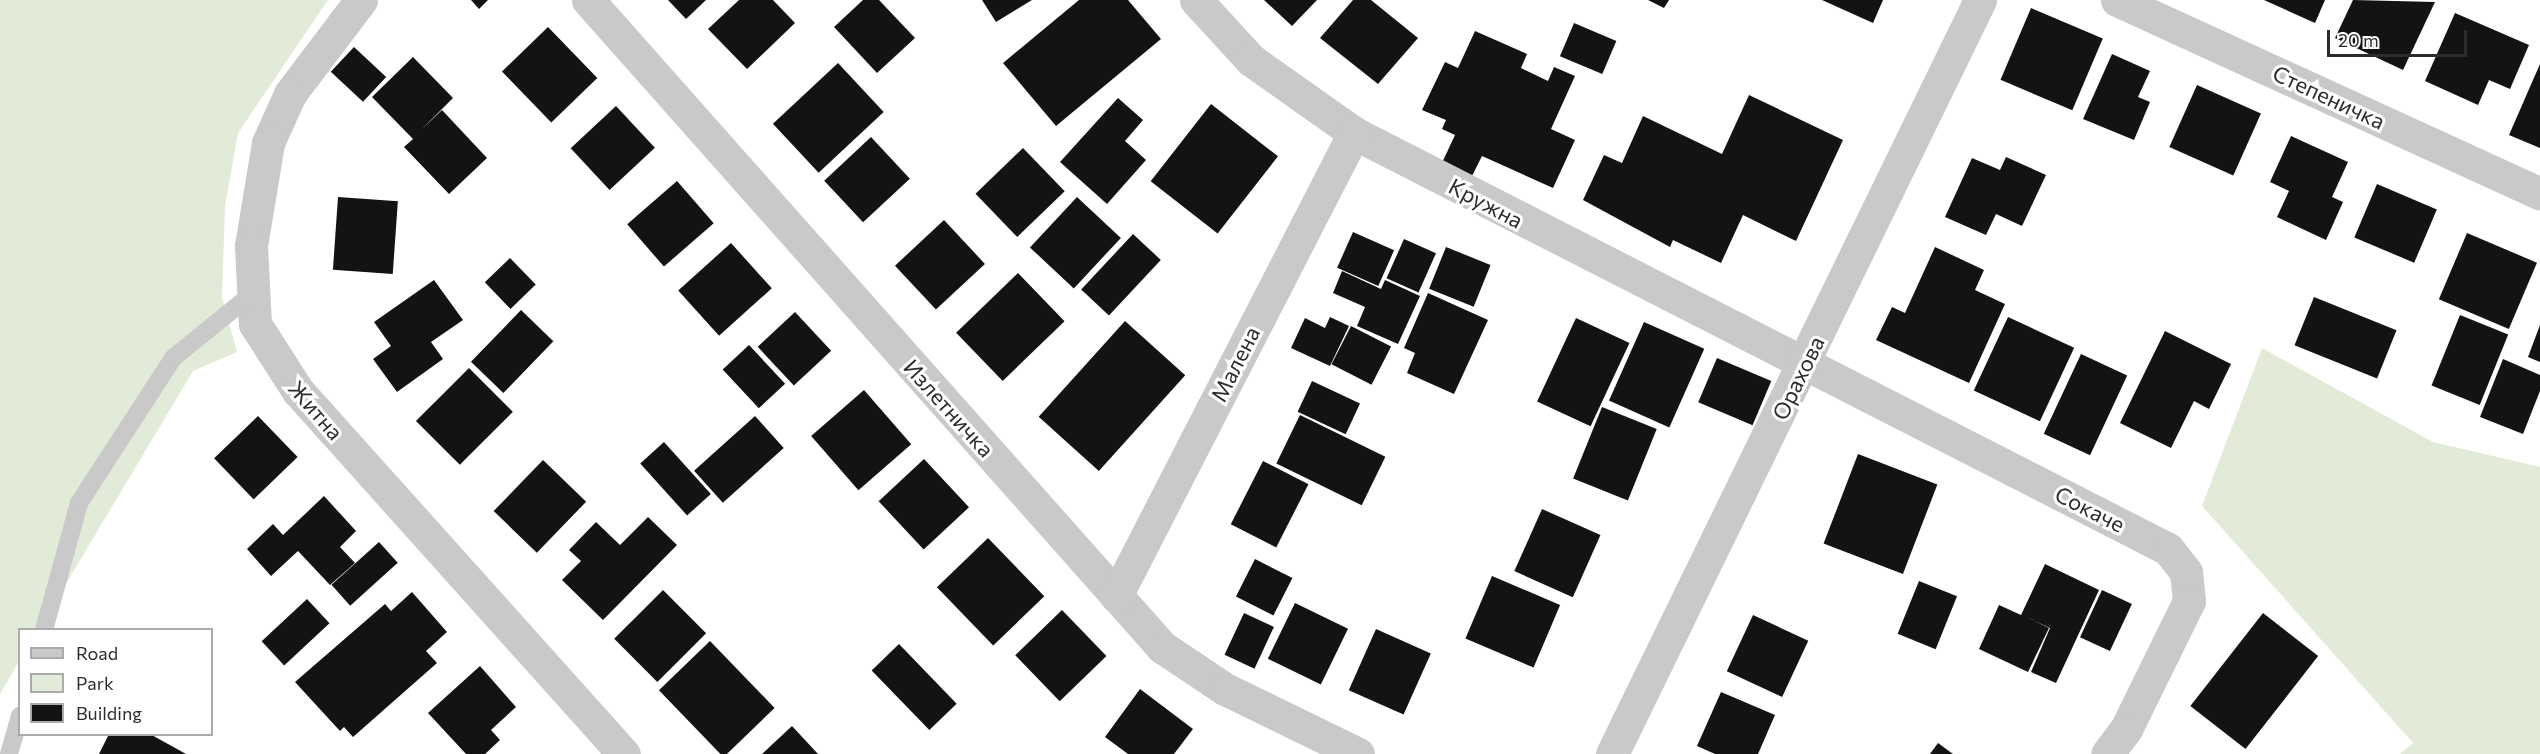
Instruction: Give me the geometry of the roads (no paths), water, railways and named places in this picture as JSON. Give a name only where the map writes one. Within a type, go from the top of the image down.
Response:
[{"type":"street","name":"Житна","points":[[361,0],[290,94],[267,143],[256,196],[252,294],[255,324],[267,349],[298,391],[621,753]]},
{"type":"street","name":"Излетничка","points":[[588,0],[1162,647],[1188,666],[1358,754]]},
{"type":"street","name":"Кружна","points":[[1196,0],[1251,60],[1354,133],[1805,363]]},
{"type":"street","name":"Орахова","points":[[1612,754],[1805,363],[1980,0]]},
{"type":"street","name":"Степеничка","points":[[2117,0],[2540,194]]},
{"type":"street","name":"Малена","points":[[1116,596],[1354,133]]},
{"type":"street","name":"Сокаче","points":[[1805,363],[2168,549],[2178,561],[2186,572],[2189,601],[2126,729],[2107,754]]},
{"type":"lane","points":[[45,628],[79,503],[173,358],[252,294]]},
{"type":"lane","points":[[9,754],[18,723]]}]
